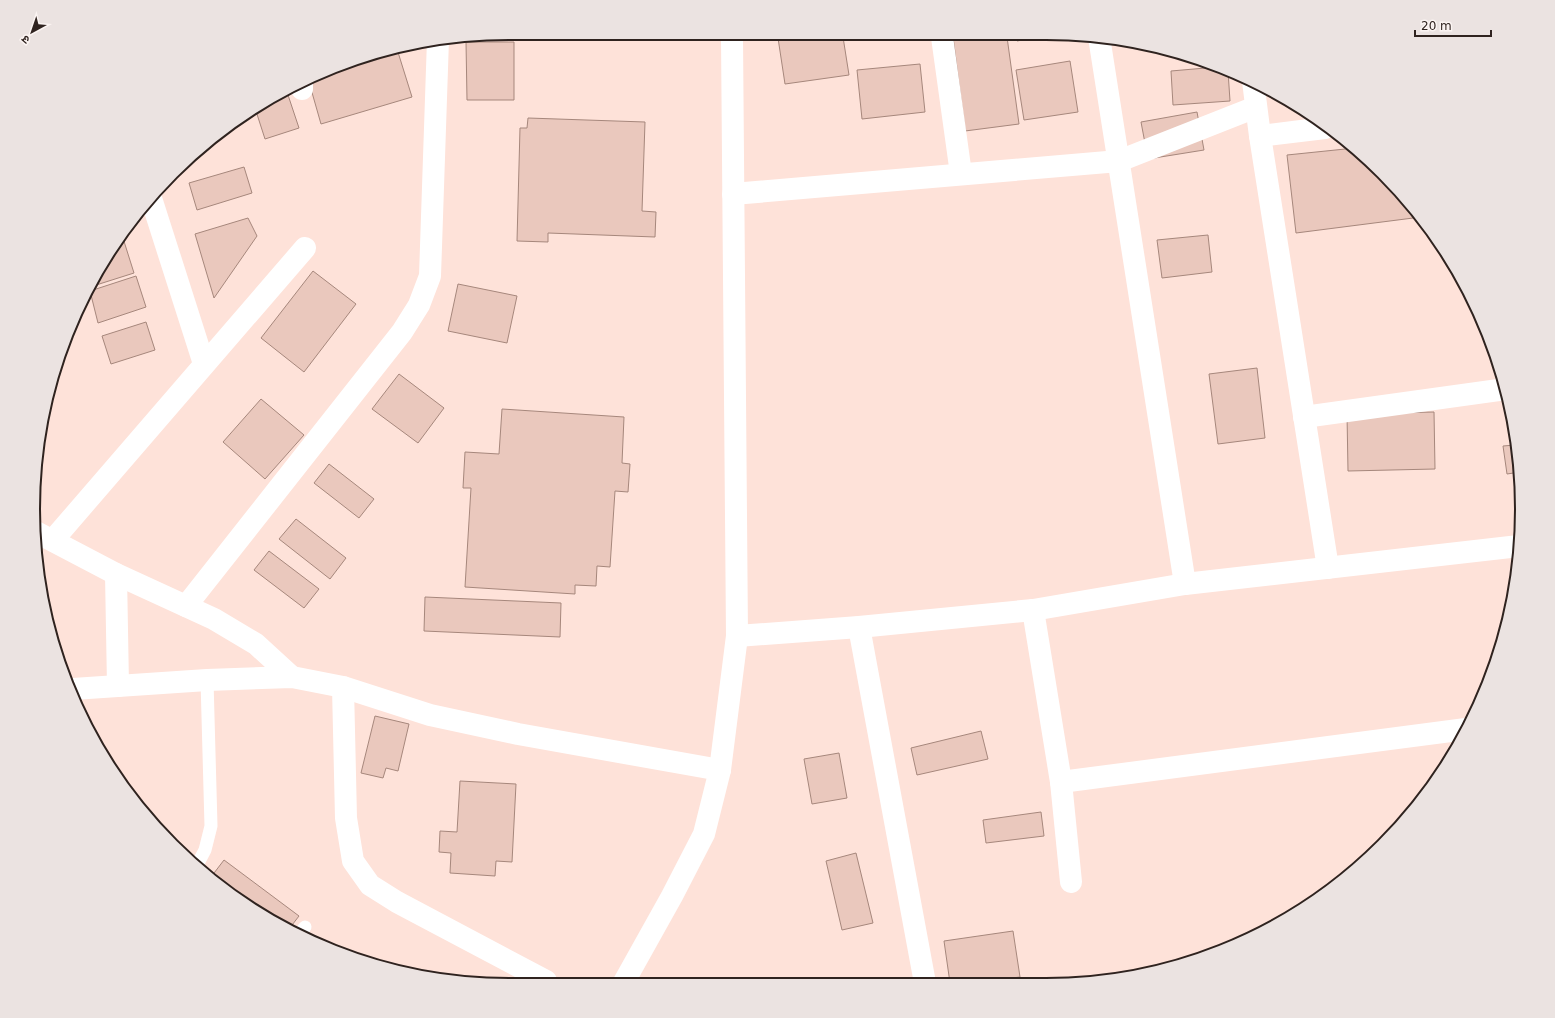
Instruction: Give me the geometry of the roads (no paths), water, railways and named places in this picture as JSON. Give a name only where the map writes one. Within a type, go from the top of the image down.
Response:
[{"type":"street","points":[[626,978],[672,896],[704,834],[720,770],[737,636],[732,40]]},
{"type":"street","points":[[942,40],[961,174]]},
{"type":"street","points":[[1101,43],[1185,584]]},
{"type":"street","points":[[186,606],[402,332],[419,305],[430,276],[438,46]]},
{"type":"street","points":[[1254,88],[1328,568]]},
{"type":"street","points":[[733,194],[1119,161],[1256,107]]},
{"type":"street","points":[[1260,136],[1320,129]]},
{"type":"street","points":[[153,204],[204,364]]},
{"type":"street","points":[[292,677],[256,644],[214,620],[116,574],[43,535],[204,364],[305,248]]},
{"type":"street","points":[[1304,417],[1499,390]]},
{"type":"street","points":[[737,636],[859,627],[1032,610],[1185,584],[1513,547]]},
{"type":"street","points":[[116,574],[118,686]]},
{"type":"street","points":[[1032,610],[1061,782],[1071,882]]},
{"type":"street","points":[[859,627],[924,978]]},
{"type":"street","points":[[76,689],[207,680],[292,677],[343,687],[430,715],[518,734],[720,770]]},
{"type":"street","points":[[343,687],[346,818],[354,861],[370,884],[397,902],[540,978]]},
{"type":"street","points":[[1061,782],[1460,730]]},
{"type":"lane","points":[[199,861],[205,850],[211,826],[207,680]]}]
